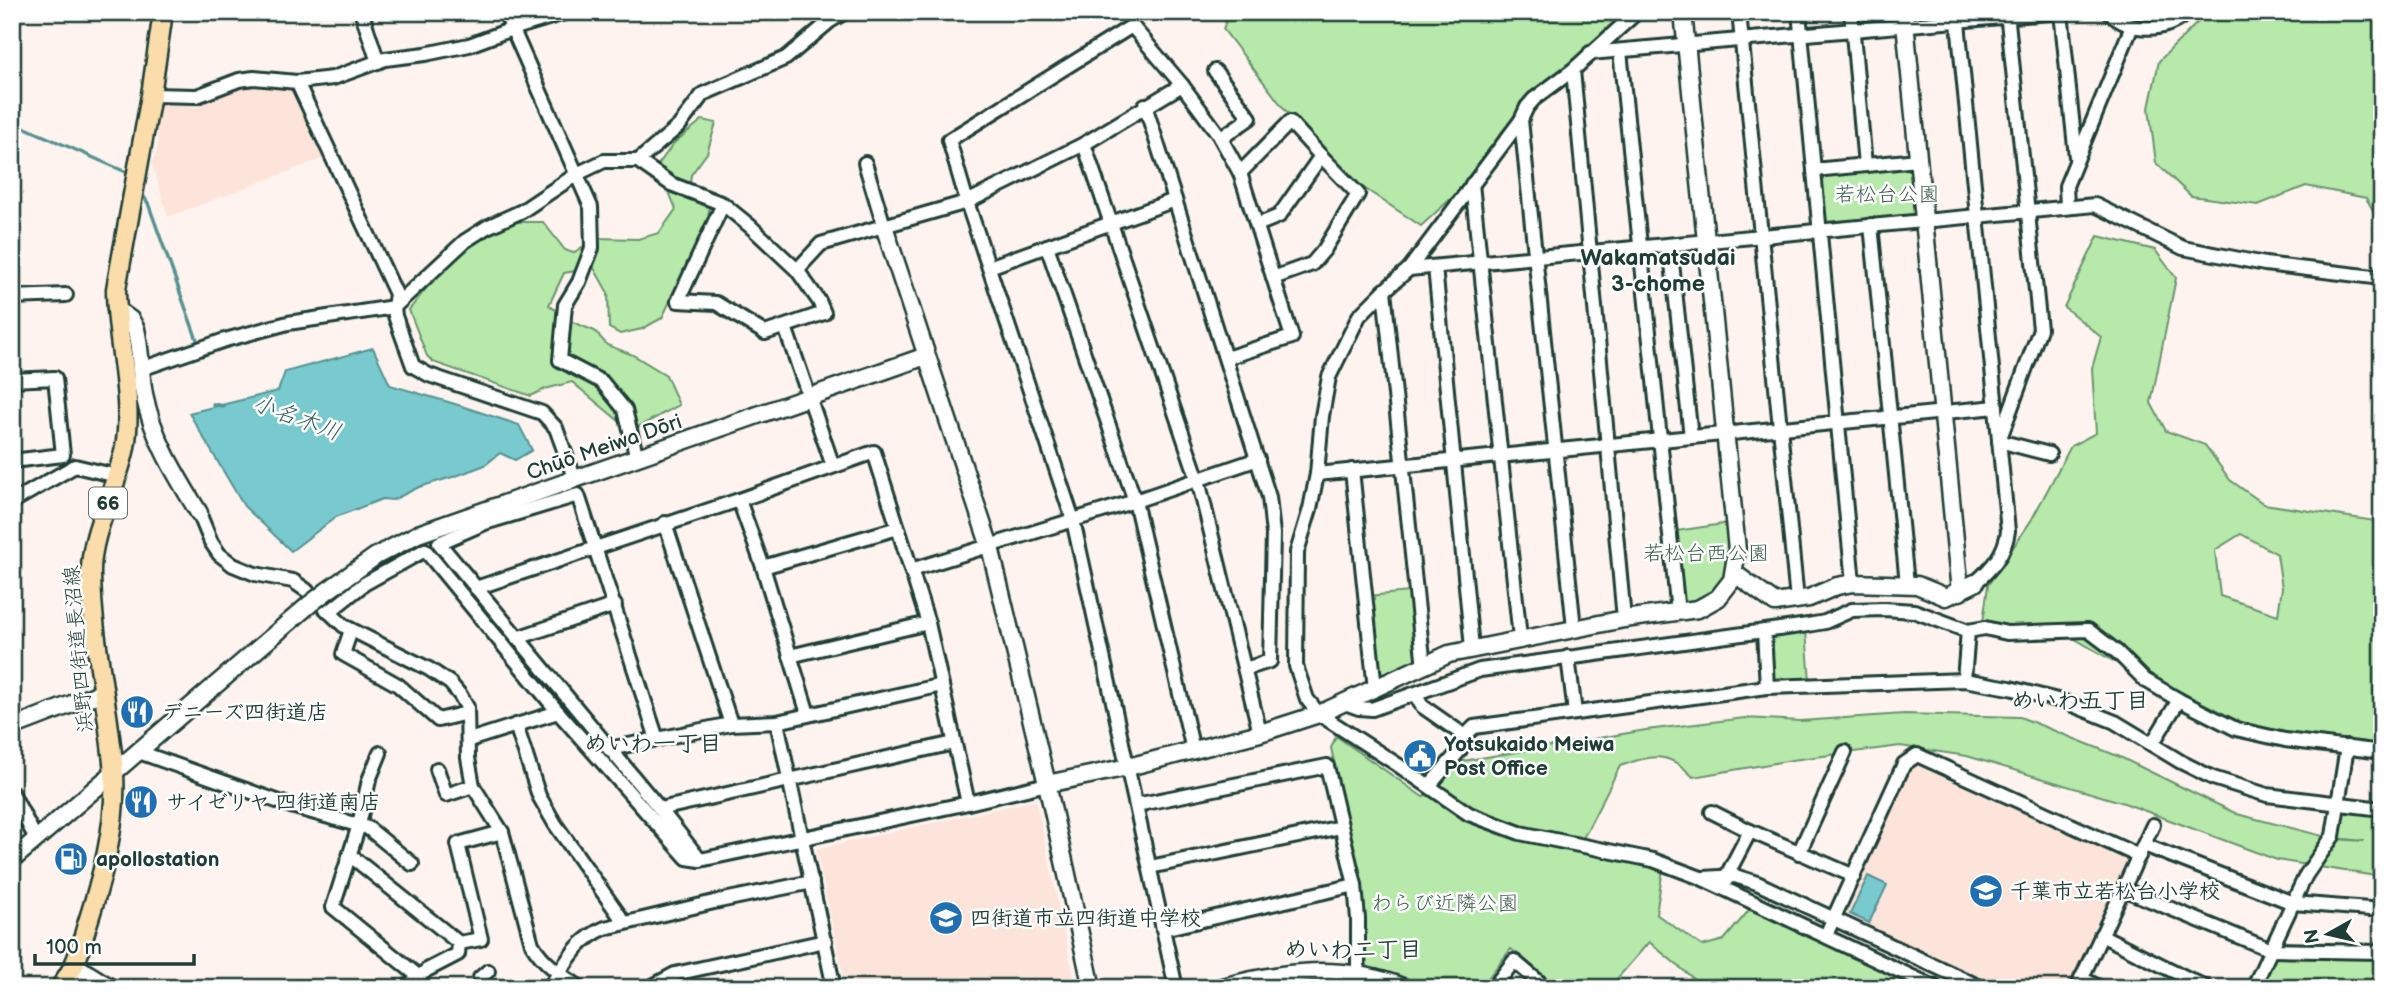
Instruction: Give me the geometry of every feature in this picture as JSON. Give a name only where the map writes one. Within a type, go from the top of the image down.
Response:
[{"type":"main road","name":"浜野四街道長沼線","points":[[60,988],[74,965],[95,898],[114,804],[114,774],[91,572],[95,544],[125,447],[127,428],[116,289],[163,12]]},
{"type":"street","points":[[367,12],[363,17],[378,62]]},
{"type":"street","points":[[505,12],[591,207],[592,248],[579,282],[565,305],[560,360],[603,382],[625,410],[637,458]]},
{"type":"street","points":[[151,95],[197,96],[239,80],[254,78],[297,82],[333,78],[378,62],[469,45],[568,12]]},
{"type":"street","points":[[638,161],[679,126],[703,94],[786,58],[830,21],[845,12]]},
{"type":"street","points":[[1637,12],[1573,70],[1534,99],[1409,269],[1359,316],[1329,377],[1322,416],[1317,474],[1297,552],[1296,666],[1307,699],[1319,715],[1469,814],[1520,833],[1653,860],[1700,878],[1727,883],[1936,988]]},
{"type":"street","points":[[329,612],[364,584],[425,550],[558,712],[687,858],[700,860],[1128,767],[1260,733],[1319,715],[1449,654],[1472,648],[1624,619],[1698,609],[1726,588],[1734,573],[1737,550],[1683,12]]},
{"type":"street","points":[[1739,12],[1797,600]]},
{"type":"street","points":[[1799,12],[1853,583]]},
{"type":"street","points":[[1851,12],[1865,165]]},
{"type":"street","points":[[1589,53],[1853,30],[1904,19],[2061,12],[2076,161]]},
{"type":"street","points":[[2109,12],[2124,25],[2144,29],[2178,22],[2187,12]]},
{"type":"street","points":[[1999,441],[2040,329],[2008,15]]},
{"type":"street","points":[[1734,573],[1774,603],[1809,598],[1837,586],[1853,583],[1917,585],[1946,597],[1975,583],[1992,568],[2006,546],[2008,531],[1958,17]]},
{"type":"street","points":[[1904,19],[1960,592]]},
{"type":"street","points":[[1176,988],[1073,520],[967,202],[950,140],[1132,26],[1221,138],[1240,173],[1292,338],[1227,358]]},
{"type":"street","points":[[2067,207],[2066,186],[2132,26]]},
{"type":"street","points":[[1620,51],[1678,612]]},
{"type":"street","points":[[1573,70],[1624,619]]},
{"type":"street","points":[[1215,71],[1250,118],[1221,138]]},
{"type":"street","points":[[297,82],[397,294],[394,307],[413,366],[429,375],[542,413],[556,428],[575,480]]},
{"type":"street","points":[[797,270],[821,244],[967,202],[1084,144],[1181,85]]},
{"type":"street","points":[[1146,105],[1269,496],[1273,534],[1270,660],[1245,669]]},
{"type":"street","points":[[1521,120],[1574,628]]},
{"type":"street","points":[[1240,173],[1290,122],[1358,194],[1324,250],[1312,264],[1273,278]]},
{"type":"street","points":[[1084,144],[1198,480],[1260,733]]},
{"type":"street","points":[[1257,225],[1279,216],[1321,156]]},
{"type":"street","points":[[1814,170],[1918,160]]},
{"type":"street","points":[[141,369],[225,340],[288,323],[394,307],[465,241],[487,227],[522,211],[577,174],[604,161],[638,161],[671,184],[723,204],[797,270],[819,301],[824,313],[765,333],[716,303],[678,301],[723,204]]},
{"type":"street","points":[[865,163],[990,547],[1047,784],[1092,988]]},
{"type":"street","points":[[1472,184],[1520,638]]},
{"type":"street","points":[[989,267],[1175,200]]},
{"type":"street","points":[[1409,269],[2095,205],[2183,248],[2265,264],[2382,278]]},
{"type":"street","points":[[1871,225],[1907,584]]},
{"type":"street","points":[[1670,244],[1691,437]]},
{"type":"street","points":[[1047,246],[1135,501],[1193,750]]},
{"type":"street","points":[[1435,267],[1472,648]]},
{"type":"street","points":[[1384,291],[1424,667]]},
{"type":"street","points":[[12,297],[66,295]]},
{"type":"street","points":[[116,309],[131,320],[136,328],[144,394],[153,429],[219,554],[233,565],[255,574],[293,581],[351,630],[429,669],[450,683],[460,695],[467,707],[468,758],[473,786],[502,832],[532,944],[536,952],[559,974],[581,988]]},
{"type":"street","points":[[785,327],[833,466]]},
{"type":"street","name":"Chūō Meiwa Dōri","points":[[12,860],[310,604],[376,556],[418,534],[926,356]]},
{"type":"street","points":[[12,380],[55,378],[63,455],[12,461]]},
{"type":"street","points":[[1317,474],[1996,407]]},
{"type":"street","points":[[1999,441],[2049,454]]},
{"type":"street","points":[[476,588],[874,452],[928,623],[968,803]]},
{"type":"street","points":[[911,570],[1135,501],[1258,459]]},
{"type":"street","points":[[12,502],[75,466],[117,476]]},
{"type":"street","points":[[1352,470],[1375,689]]},
{"type":"street","points":[[657,739],[579,495],[485,523],[439,543],[700,860]]},
{"type":"street","points":[[739,500],[763,567],[808,714]]},
{"type":"street","points":[[665,523],[731,724]]},
{"type":"street","points":[[763,567],[898,528]]},
{"type":"street","points":[[517,638],[615,605]]},
{"type":"street","points":[[1345,703],[1359,709],[1373,709],[1479,670],[1825,622],[1852,610],[1884,609],[1914,611],[1968,631],[1985,628],[2007,633],[2088,630],[2117,652],[2145,680],[2236,729],[2285,740],[2382,752]]},
{"type":"street","points":[[790,656],[928,623]]},
{"type":"street","points":[[351,630],[343,654],[398,685],[438,720],[467,713]]},
{"type":"street","points":[[1764,631],[1767,687]]},
{"type":"street","points":[[1964,680],[1968,631]]},
{"type":"street","points":[[1568,657],[1575,713]]},
{"type":"street","points":[[1429,786],[1460,750],[1465,736],[1474,727],[1767,687],[1964,680],[2064,702],[2115,722],[2181,762],[2224,781],[2267,795],[2382,809]]},
{"type":"street","points":[[609,749],[731,724],[777,722],[942,685]]},
{"type":"street","points":[[12,727],[103,692]]},
{"type":"street","points":[[1415,694],[1422,706],[1465,736]]},
{"type":"street","points":[[2152,744],[2179,700]]},
{"type":"street","points":[[469,740],[558,712]]},
{"type":"street","points":[[777,722],[834,988]]},
{"type":"street","points":[[516,725],[539,796],[555,824],[624,922]]},
{"type":"street","points":[[660,809],[954,743]]},
{"type":"street","points":[[2253,988],[2306,875],[2333,836],[2347,747]]},
{"type":"street","points":[[139,752],[291,806],[368,828],[412,864]]},
{"type":"street","points":[[1799,853],[1845,752]]},
{"type":"street","points":[[380,753],[369,780],[351,856],[333,907],[418,976]]},
{"type":"street","points":[[1826,935],[1905,764],[1917,754],[2141,850],[2293,903],[2382,910]]},
{"type":"street","points":[[1136,805],[1327,766],[1355,885],[1358,974]]},
{"type":"street","points":[[437,769],[446,795],[473,786]]},
{"type":"street","points":[[12,793],[36,839]]},
{"type":"street","points":[[1712,812],[1854,876]]},
{"type":"street","points":[[2101,988],[2079,983],[2153,825]]},
{"type":"street","points":[[1150,867],[1341,827]]},
{"type":"street","points":[[1727,883],[1750,831]]},
{"type":"street","points":[[351,856],[459,943],[481,939],[458,844],[502,832]]},
{"type":"street","points":[[1727,883],[1735,876],[1757,883],[1835,919],[1957,983],[1982,988]]},
{"type":"street","points":[[549,988],[574,949],[594,932],[624,922],[812,882]]},
{"type":"street","points":[[1163,929],[1355,885]]},
{"type":"street","points":[[2123,889],[2271,950],[2382,952]]},
{"type":"street","points":[[2102,934],[2207,988]]},
{"type":"street","points":[[649,988],[675,974],[825,941]]},
{"type":"street","points":[[406,988],[418,976],[458,954],[459,943]]},
{"type":"street","points":[[1493,988],[1514,961],[1546,988]]},
{"type":"street","points":[[74,965],[111,988]]},
{"type":"street","points":[[482,987],[480,978],[488,971]]},
{"type":"street","points":[[1219,988],[1264,976],[1306,971],[1358,974],[1386,980],[1405,988]]},
{"type":"street","points":[[2376,988],[2382,975]]},
{"type":"shaded area","points":[[244,84],[296,85],[324,158],[168,217],[152,163],[158,147],[156,108],[166,100]]},
{"type":"shaded area","name":"千葉市立若松台小学校","points":[[1924,763],[2129,860],[2131,868],[2074,988],[1986,988],[1843,920],[1841,914],[1911,766]]},
{"type":"shaded area","name":"四街道市立四街道中学校","points":[[1036,800],[1076,988],[846,988],[816,849]]},
{"type":"green space","points":[[1229,12],[1629,12],[1523,104],[1469,182],[1421,226],[1361,186],[1285,110],[1223,29]]},
{"type":"green space","points":[[2208,12],[2382,12],[2382,226],[2366,198],[2306,186],[2258,205],[2191,196],[2156,163],[2149,108],[2159,61]]},
{"type":"green space","points":[[702,120],[716,123],[707,153],[691,175],[688,198],[710,203],[707,224],[662,318],[642,329],[620,334],[609,328],[608,293],[594,268],[564,273],[549,305],[570,321],[595,331],[607,345],[633,355],[666,375],[679,405],[631,431],[572,382],[545,389],[531,396],[433,362],[427,356],[409,310],[453,255],[503,222],[543,222],[565,250],[573,253],[596,238],[638,239],[659,233],[676,209],[658,165],[674,143]]},
{"type":"green space","name":"若松台公園","points":[[1907,167],[1913,173],[1915,212],[1911,217],[1829,225],[1822,220],[1819,184],[1824,175]]},
{"type":"green space","points":[[2098,236],[2155,250],[2176,278],[2151,403],[2166,431],[2205,445],[2230,480],[2264,504],[2382,522],[2382,750],[2271,736],[2136,674],[2068,635],[1983,622],[1988,585],[2032,519],[2071,446],[2096,433],[2092,368],[2101,337],[2064,307]],"holes":[[[2241,534],[2277,554],[2282,588],[2278,615],[2220,596],[2215,550]]]},
{"type":"green space","name":"若松台西公園","points":[[1730,523],[1733,551],[1721,590],[1685,608],[1676,531]]},
{"type":"green space","points":[[1409,592],[1416,659],[1413,665],[1381,679],[1378,676],[1368,596]]},
{"type":"green space","points":[[1806,631],[1810,681],[1773,683],[1768,641],[1774,635]]},
{"type":"green space","name":"わらび近隣公園","points":[[1904,714],[2020,717],[2120,757],[2237,814],[2334,839],[2364,841],[2335,838],[2341,811],[2345,807],[2382,813],[2382,877],[2277,860],[2124,803],[1967,756],[1900,746],[1792,760],[1693,777],[1676,762],[1659,757],[1620,766],[1578,848],[1663,869],[1656,914],[1702,946],[1724,940],[1750,909],[1821,936],[1920,985],[1919,988],[1705,988],[1649,942],[1609,988],[1558,988],[1511,949],[1480,988],[1427,988],[1415,982],[1373,971],[1367,965],[1361,883],[1331,748],[1336,736],[1423,797],[1463,761],[1646,730],[1745,718],[1800,721]]},
{"type":"green space","points":[[2275,958],[2382,958],[2382,972],[2374,988],[2261,988]]},
{"type":"water","points":[[373,348],[390,385],[519,425],[532,450],[515,460],[500,453],[485,465],[419,487],[393,500],[382,499],[336,517],[291,551],[244,506],[189,413],[278,391],[285,372]]},
{"type":"water","points":[[1868,876],[1887,885],[1869,923],[1850,914]]},
{"type":"waterway","name":"小名木川","points":[[12,122],[126,172]]},
{"type":"waterway","name":"小名木川","points":[[142,194],[148,203],[197,340]]},
{"type":"waterway","name":"小名木川","points":[[213,404],[223,406]]},
{"type":"place","name":"デニーズ四街道店","points":[[137,712]]},
{"type":"place","name":"Yotsukaido Meiwa Post Office","points":[[1420,756]]},
{"type":"place","name":"サイゼリヤ 四街道南店","points":[[141,802]]},
{"type":"place","name":"apollostation","points":[[71,859]]},
{"type":"place","name":"千葉市立若松台小学校","points":[[1986,891]]},
{"type":"place","name":"四街道市立四街道中学校","points":[[946,918]]},
{"type":"district","name":"Wakamatsudai 3-chome","points":[[1658,270]]},
{"type":"district","name":"めいわ五丁目","points":[[2080,700]]},
{"type":"district","name":"めいわ一丁目","points":[[653,743]]},
{"type":"district","name":"めいわ二丁目","points":[[1353,949]]}]
